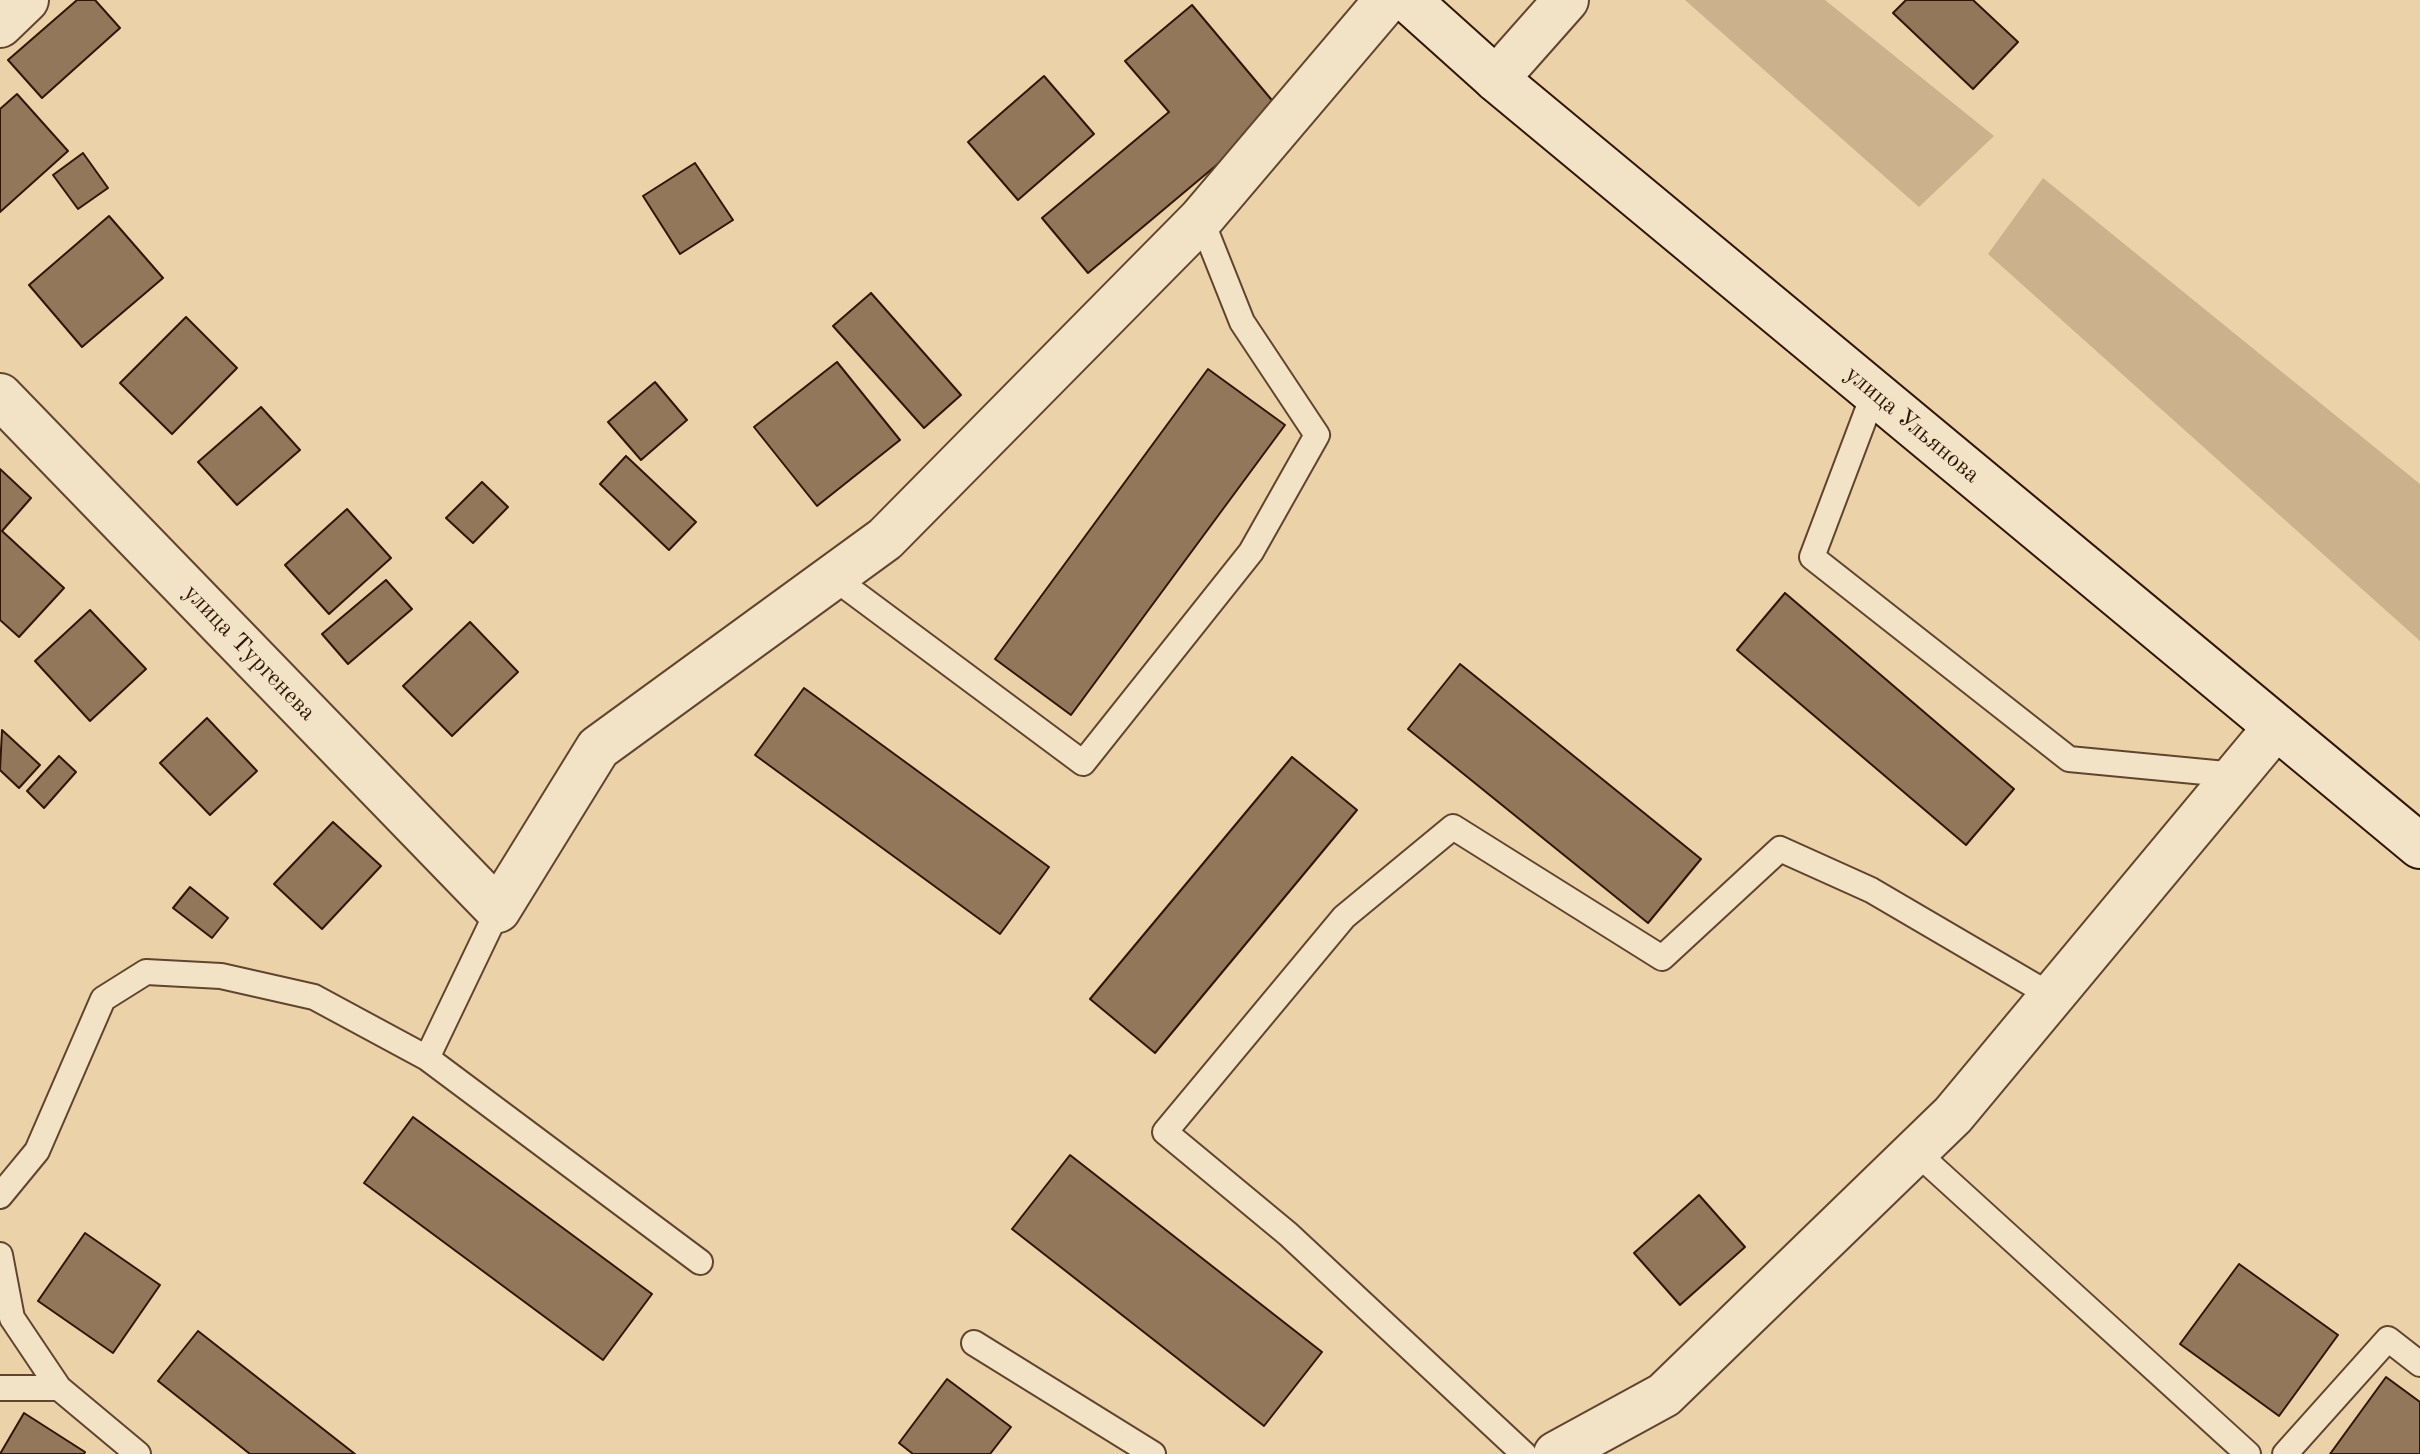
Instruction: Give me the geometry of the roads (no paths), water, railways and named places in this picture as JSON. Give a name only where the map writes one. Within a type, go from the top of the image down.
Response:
[{"type":"street","points":[[0,25],[26,0]]},
{"type":"street","points":[[498,910],[598,748],[885,539],[1201,219],[1387,0]]},
{"type":"street","name":"улица Ульянова","points":[[1408,0],[1496,79],[2420,846]]},
{"type":"street","points":[[1496,79],[1566,0]]},
{"type":"street","name":"улица Тургенева","points":[[0,396],[498,910]]},
{"type":"street","points":[[1556,1454],[1664,1395],[1953,1115],[2276,727]]},
{"type":"lane","points":[[833,577],[1083,763],[1251,552],[1317,435],[1242,322],[1201,219]]},
{"type":"lane","points":[[1874,393],[1812,557],[2069,759],[2236,775]]},
{"type":"lane","points":[[1524,1454],[1288,1234],[1165,1132],[1344,917],[1453,827],[1662,958],[1780,849],[1871,890],[2052,996]]},
{"type":"lane","points":[[427,1058],[498,910]]},
{"type":"lane","points":[[0,1196],[37,1151],[103,999],[146,972],[221,976],[314,997],[427,1058],[700,1262]]},
{"type":"lane","points":[[1915,1151],[2248,1454]]},
{"type":"lane","points":[[0,1255],[12,1318],[59,1388],[138,1454]]},
{"type":"lane","points":[[2285,1454],[2388,1339],[2420,1364]]},
{"type":"lane","points":[[974,1343],[1153,1454]]},
{"type":"lane","points":[[0,1388],[59,1388]]}]
